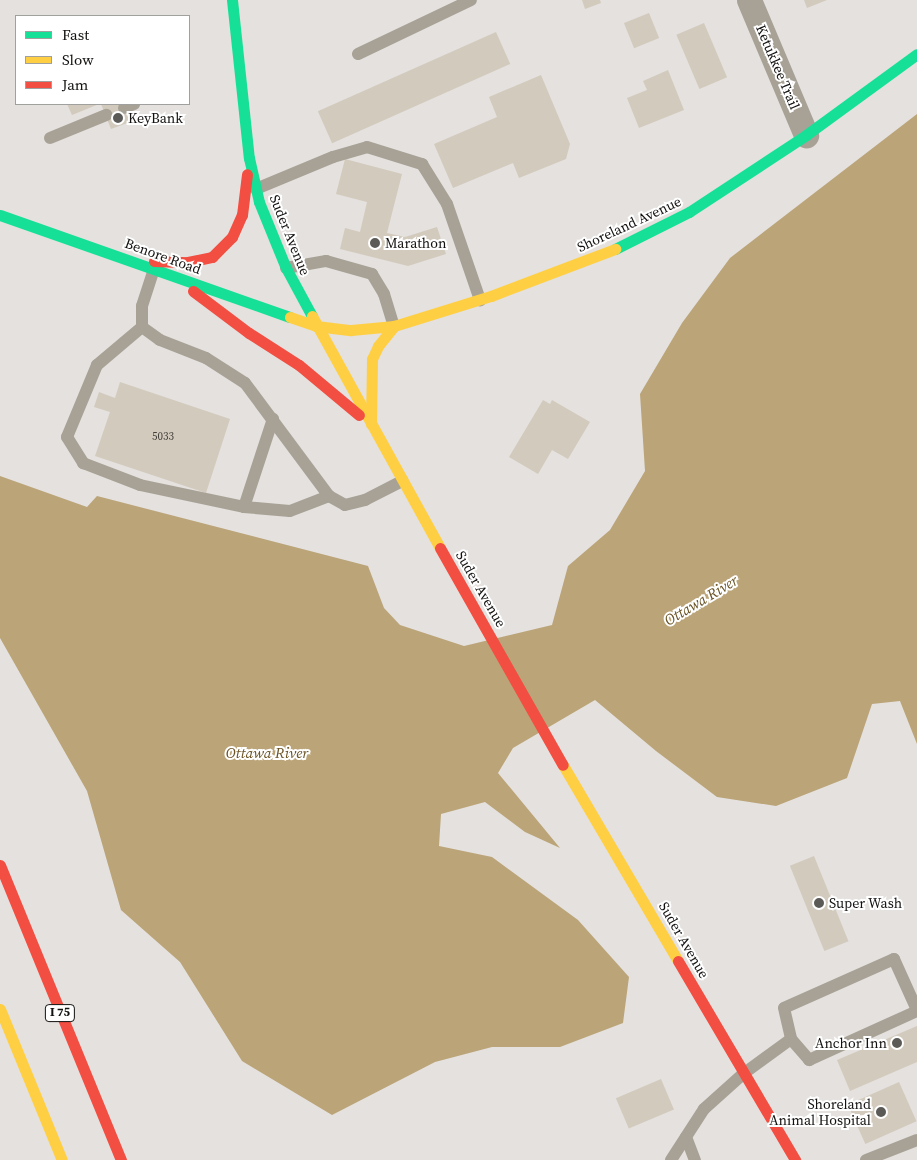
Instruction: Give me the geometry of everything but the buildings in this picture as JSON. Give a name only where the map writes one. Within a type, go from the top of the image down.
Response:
[{"type":"main road","name":"Suder Avenue","points":[[232,0],[249,158],[256,189],[286,268],[316,326],[476,612],[743,1074],[795,1160]]},
{"type":"main road","name":"Shoreland Avenue","points":[[316,326],[350,330],[394,326],[480,300],[602,256],[690,212],[806,135],[917,54]]},
{"type":"main road","points":[[131,261],[188,262],[212,257],[232,237],[242,215],[249,158]]},
{"type":"main road","name":"Benore Road","points":[[0,215],[316,326]]},
{"type":"main road","points":[[172,276],[249,333],[299,365],[371,424]]},
{"type":"main road","points":[[371,424],[372,359],[378,346],[394,326]]},
{"type":"main road","name":"I 75","points":[[0,865],[120,1160]]},
{"type":"main road","points":[[0,1009],[62,1160]]},
{"type":"street","name":"Ketukkee Trail","points":[[749,0],[806,135]]},
{"type":"lane","points":[[358,54],[471,0]]},
{"type":"lane","points":[[50,138],[106,115]]},
{"type":"lane","points":[[256,189],[333,157],[366,147],[422,164],[447,204],[480,300]]},
{"type":"lane","points":[[286,268],[326,261],[372,274],[384,294],[394,326]]},
{"type":"lane","points":[[142,328],[142,306],[154,269]]},
{"type":"lane","points":[[142,328],[160,340],[206,358],[245,384],[329,496],[345,505],[365,500],[402,481]]},
{"type":"lane","points":[[142,328],[97,365],[67,436],[83,463],[140,485],[244,507],[290,511],[329,496]]},
{"type":"lane","points":[[244,507],[273,419]]},
{"type":"lane","points":[[894,959],[917,1011],[810,1060],[791,1039],[784,1008],[894,959]]},
{"type":"lane","points":[[672,1160],[704,1109],[743,1074],[791,1039]]},
{"type":"lane","points":[[686,1137],[695,1160]]},
{"type":"lane","points":[[866,1160],[917,1140]]},
{"type":"water","name":"Ottawa River","points":[[917,114],[917,744],[900,701],[872,704],[847,778],[776,806],[717,797],[656,751],[595,700],[513,748],[498,773],[560,848],[525,832],[485,802],[441,814],[439,846],[492,857],[578,920],[629,977],[623,1023],[560,1047],[492,1047],[435,1062],[332,1115],[242,1061],[180,962],[121,910],[87,791],[0,638],[0,476],[87,507],[97,496],[368,566],[384,608],[400,625],[464,646],[552,625],[568,566],[610,530],[645,471],[640,394],[682,323],[730,258]]},
{"type":"traffic: fast","points":[[232,0],[249,158],[259,202],[286,268],[312,316]]},
{"type":"traffic: fast","points":[[615,249],[689,212],[806,135],[917,54]]},
{"type":"traffic: fast","points":[[0,215],[290,317]]},
{"type":"traffic: slow","points":[[290,317],[316,326],[351,330],[394,326],[491,296],[615,249]]},
{"type":"traffic: slow","points":[[312,316],[440,548]]},
{"type":"traffic: slow","points":[[371,424],[372,359],[378,346],[394,326]]},
{"type":"traffic: slow","points":[[563,765],[678,961]]},
{"type":"traffic: slow","points":[[0,1009],[62,1160]]},
{"type":"traffic: jam","points":[[154,261],[188,262],[212,257],[232,237],[242,215],[247,174]]},
{"type":"traffic: jam","points":[[193,291],[249,333],[299,365],[359,415]]},
{"type":"traffic: jam","points":[[440,548],[563,765]]},
{"type":"traffic: jam","points":[[0,865],[121,1160]]},
{"type":"traffic: jam","points":[[678,961],[795,1160]]},
{"type":"place","name":"KeyBank","points":[[118,118]]},
{"type":"place","name":"Marathon","points":[[375,243]]},
{"type":"place","name":"Super Wash","points":[[819,903]]},
{"type":"place","name":"Anchor Inn","points":[[897,1043]]},
{"type":"place","name":"Shoreland Animal Hospital","points":[[881,1112]]}]
